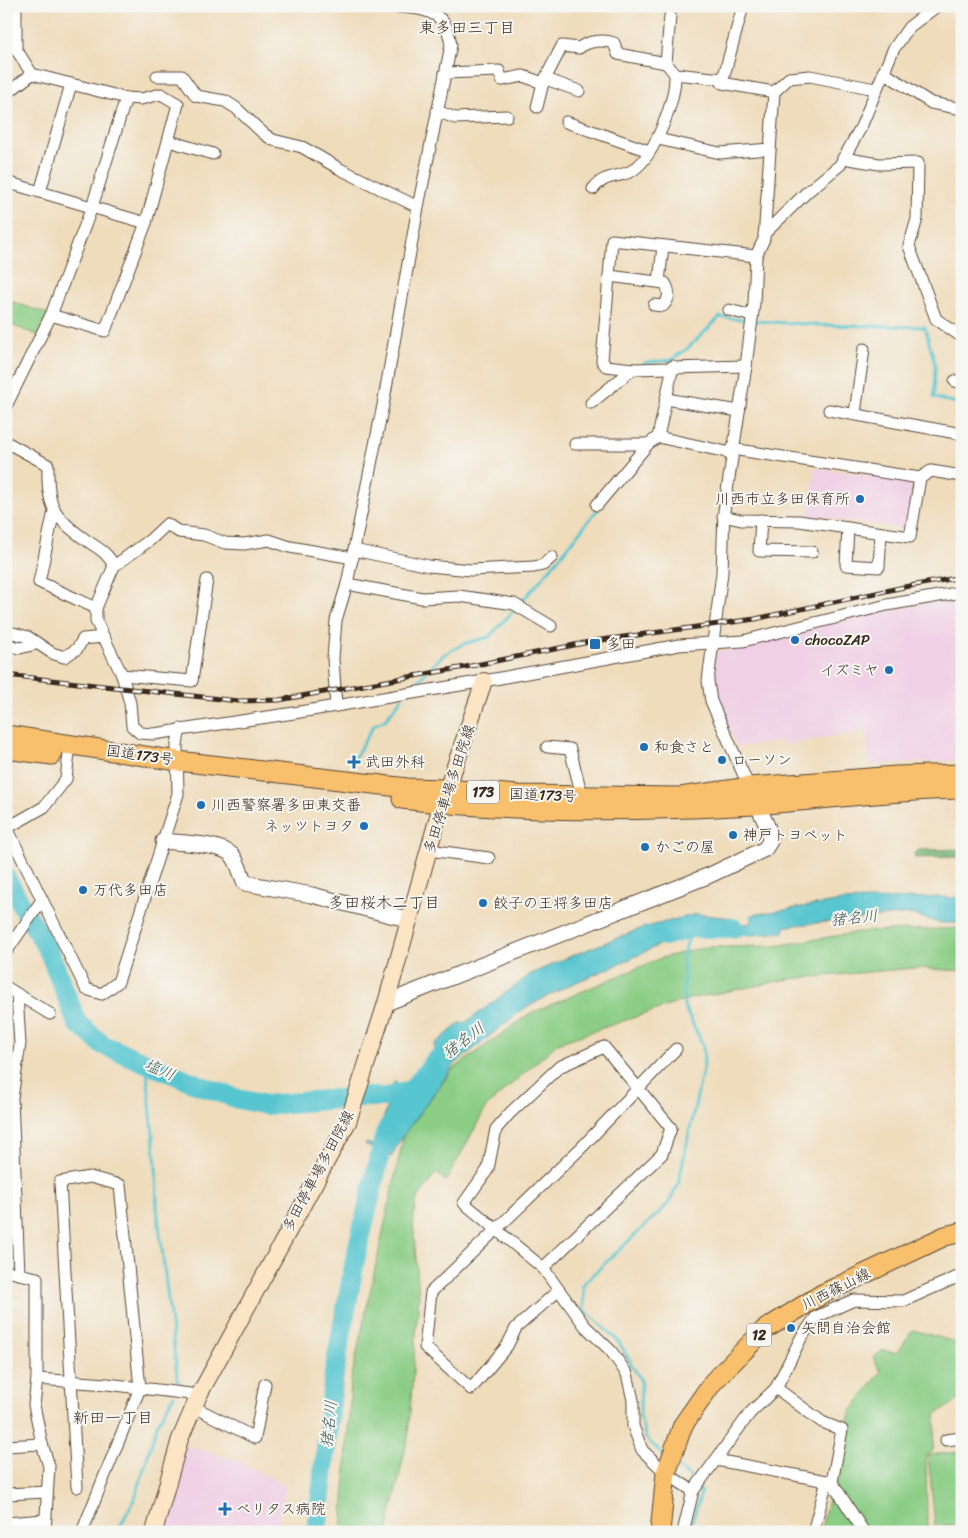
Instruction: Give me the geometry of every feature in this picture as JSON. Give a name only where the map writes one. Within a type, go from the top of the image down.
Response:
[{"type":"main road","name":"多田停車場多田院線","points":[[154,1532],[180,1440],[197,1401],[343,1130],[354,1102],[386,1003],[444,796],[484,681]]},
{"type":"main road","name":"国道173号","points":[[6,735],[70,751]]},
{"type":"main road","name":"国道173号","points":[[6,749],[70,751],[583,811],[670,810],[897,792],[962,789]]},
{"type":"main road","name":"国道173号","points":[[444,796],[518,795],[680,798],[749,787],[896,776],[962,774]]},
{"type":"main road","name":"川西篠山線","points":[[660,1532],[666,1473],[683,1425],[713,1382],[764,1330],[822,1294],[945,1236],[962,1232]]},
{"type":"street","points":[[16,6],[16,49],[32,74],[126,98],[141,99],[161,94],[178,104],[146,223],[105,331],[51,315]]},
{"type":"street","points":[[336,706],[333,658],[336,620],[347,584],[383,405],[418,207],[451,45],[447,27],[438,16],[425,10],[378,6]]},
{"type":"street","points":[[743,6],[722,83],[774,92]]},
{"type":"street","points":[[764,234],[807,192],[840,165],[860,127],[893,50],[909,27],[936,6]]},
{"type":"street","points":[[666,63],[670,16]]},
{"type":"street","points":[[537,107],[544,81],[562,46],[579,48],[586,43],[608,41],[614,43],[618,54],[666,63],[675,74],[675,86],[658,139],[634,170],[611,176],[598,183],[593,190]]},
{"type":"street","points":[[445,73],[499,71],[502,80],[523,76],[579,91]]},
{"type":"street","points":[[883,72],[931,103],[962,109]]},
{"type":"street","points":[[6,94],[32,74]]},
{"type":"street","points":[[675,74],[723,79]]},
{"type":"street","points":[[157,76],[182,76],[196,96],[226,101],[273,140],[302,147],[340,169],[418,207]]},
{"type":"street","points":[[386,1003],[710,875],[766,849],[770,841],[757,804],[711,701],[708,681],[722,573],[723,516],[731,451],[740,411],[746,366],[756,256],[764,234],[774,92],[789,78],[810,76],[875,89]]},
{"type":"street","points":[[40,192],[71,84]]},
{"type":"street","points":[[6,406],[51,315],[92,207],[126,98]]},
{"type":"street","points":[[437,112],[455,118],[507,116]]},
{"type":"street","points":[[566,122],[649,151]]},
{"type":"street","points":[[658,139],[720,153],[770,149]]},
{"type":"street","points":[[169,140],[213,154]]},
{"type":"street","points":[[843,158],[879,164],[918,163],[917,218],[909,246],[936,319],[962,337]]},
{"type":"street","points":[[6,182],[146,223]]},
{"type":"street","points":[[746,366],[673,366],[633,369],[606,366],[602,361],[612,240],[756,256]]},
{"type":"street","points":[[658,282],[663,246]]},
{"type":"street","points":[[609,276],[665,283],[669,290],[668,302],[663,306],[654,305]]},
{"type":"street","points":[[729,310],[752,316]]},
{"type":"street","points":[[856,413],[864,349]]},
{"type":"street","points":[[597,505],[653,440],[666,400],[673,366]]},
{"type":"street","points":[[592,403],[633,369]]},
{"type":"street","points":[[666,400],[740,411]]},
{"type":"street","points":[[829,410],[856,413],[962,434]]},
{"type":"street","points":[[575,444],[653,440],[920,478],[931,471],[962,476]]},
{"type":"street","points":[[6,442],[48,466],[49,495],[54,511],[39,582],[96,608]]},
{"type":"street","points":[[723,516],[799,521],[910,537],[920,478]]},
{"type":"street","points":[[54,511],[86,540],[108,554],[114,566]]},
{"type":"street","points":[[761,520],[759,551],[812,552]]},
{"type":"street","points":[[552,557],[543,565],[534,567],[471,570],[290,547],[269,540],[244,544],[225,543],[204,535],[179,532],[168,524],[150,540],[114,566],[96,608],[96,620],[122,675],[130,704],[132,726],[140,733],[154,734],[484,681],[671,646],[713,641],[743,641],[888,605],[962,592]]},
{"type":"street","points":[[848,528],[846,565],[878,567],[881,533]]},
{"type":"street","points":[[122,675],[192,681],[207,580]]},
{"type":"street","points":[[347,584],[422,598],[458,596],[514,604],[547,619]]},
{"type":"street","points":[[6,631],[28,637],[52,653],[64,657],[77,649],[83,639],[103,636]]},
{"type":"street","points":[[6,645],[20,648],[36,644]]},
{"type":"street","points":[[70,751],[66,779],[44,807],[7,828],[86,989],[102,994],[118,982],[178,794],[177,744],[180,729]]},
{"type":"street","points":[[547,747],[570,749],[582,796]]},
{"type":"street","points":[[163,841],[215,847],[224,850],[232,855],[245,883],[312,894],[410,920]]},
{"type":"street","points":[[429,850],[489,858]]},
{"type":"street","points":[[6,952],[42,900]]},
{"type":"street","points":[[6,988],[50,1014]]},
{"type":"street","points":[[17,994],[20,1044],[12,1098],[10,1185],[19,1274]]},
{"type":"street","points":[[543,1268],[662,1154],[671,1128],[604,1047],[559,1067],[510,1113],[496,1129],[488,1169],[464,1203],[543,1268],[585,1326],[612,1351],[627,1374],[633,1400],[633,1426],[642,1450],[666,1473],[693,1491]]},
{"type":"street","points":[[558,1290],[516,1328],[507,1346],[472,1389],[425,1347],[431,1292],[497,1229],[676,1049]]},
{"type":"street","points":[[77,1488],[60,1182],[90,1177],[120,1185],[139,1388],[82,1532]]},
{"type":"street","points":[[6,1271],[37,1278],[38,1378],[34,1406],[49,1466],[45,1532]]},
{"type":"street","points":[[683,1532],[693,1491],[750,1413],[776,1388],[801,1338],[816,1317],[854,1300],[903,1301],[962,1275]]},
{"type":"street","points":[[38,1378],[139,1388],[197,1401],[255,1438],[265,1384]]},
{"type":"street","points":[[776,1388],[822,1422],[842,1430],[829,1482],[813,1532]]},
{"type":"street","points":[[946,1440],[962,1438]]},
{"type":"street","points":[[6,1446],[42,1444]]},
{"type":"street","points":[[716,1460],[829,1482],[864,1532]]},
{"type":"street","points":[[6,1494],[48,1492]]},
{"type":"street","points":[[6,1524],[46,1520]]},
{"type":"shaded area","name":"川西市立多田保育所","points":[[815,467],[913,483],[906,529],[808,515]]},
{"type":"shaded area","points":[[962,597],[962,760],[869,765],[867,737],[869,730],[783,745],[782,741],[737,747],[715,694],[712,671],[717,652],[742,648],[766,639],[881,611]]},
{"type":"shaded area","name":"ベリタス病院","points":[[185,1445],[239,1461],[286,1487],[276,1532],[164,1532]]},
{"type":"green space","points":[[10,301],[51,315],[40,336],[6,323],[6,309]]},
{"type":"green space","points":[[962,849],[962,857],[915,858],[914,853],[919,850]]},
{"type":"green space","points":[[962,928],[962,971],[915,968],[790,979],[689,999],[558,1043],[487,1106],[446,1181],[436,1173],[416,1201],[413,1221],[419,1296],[408,1437],[387,1532],[342,1532],[351,1380],[404,1134],[452,1070],[529,1014],[661,958],[705,947],[774,946],[859,932]]},
{"type":"green space","points":[[913,1330],[952,1341],[962,1349],[962,1398],[936,1414],[933,1451],[926,1455],[927,1526],[938,1532],[820,1532],[850,1412],[881,1372],[873,1358],[883,1350],[896,1353]]},
{"type":"green space","points":[[962,1452],[962,1524],[935,1526],[928,1455]]},
{"type":"water","points":[[939,897],[962,898],[962,923],[940,923],[911,914],[796,925],[785,927],[784,932],[730,937],[701,924],[666,938],[659,945],[574,983],[523,1009],[455,1064],[402,1137],[391,1157],[365,1145],[366,1143],[373,1145],[377,1129],[380,1130],[394,1082],[407,1082],[425,1072],[429,1074],[433,1068],[431,1063],[435,1056],[432,1052],[435,1050],[434,1045],[460,1023],[465,1023],[531,974],[571,956],[642,928],[697,914],[731,918],[732,925],[752,923],[751,915],[842,901]]},
{"type":"waterway","points":[[644,363],[671,360],[688,348],[720,317],[746,320]]},
{"type":"waterway","points":[[755,321],[819,325],[925,327],[935,364],[934,398],[962,404]]},
{"type":"waterway","points":[[519,604],[598,509]]},
{"type":"waterway","points":[[410,689],[443,655],[463,644],[489,637],[515,609]]},
{"type":"waterway","points":[[354,759],[374,725],[385,720],[402,698]]},
{"type":"waterway","name":"塩川","points":[[6,878],[50,954],[77,1023],[103,1045],[204,1087],[238,1099],[266,1105],[360,1097],[388,1097],[410,1090]]},
{"type":"waterway","points":[[665,1457],[646,1438],[640,1417],[641,1381],[619,1342],[584,1309],[583,1284],[668,1204],[678,1185],[704,1064],[703,1045],[684,1006],[683,955],[692,928]]},
{"type":"waterway","name":"猪名川","points":[[664,936],[692,928],[734,928]]},
{"type":"waterway","name":"猪名川","points":[[409,1093],[436,1060],[453,1048]]},
{"type":"waterway","points":[[146,1063],[156,1165],[157,1208],[178,1383],[176,1389]]},
{"type":"waterway","name":"猪名川","points":[[317,1532],[334,1373],[355,1260],[385,1134],[389,1126]]},
{"type":"waterway","points":[[117,1532],[136,1496],[157,1425],[174,1395]]},
{"type":"waterway","points":[[676,1465],[695,1482]]},
{"type":"waterway","points":[[689,1531],[701,1493],[698,1488]]},
{"type":"railway","points":[[6,675],[238,701],[279,700],[471,666],[594,641],[755,619],[904,587],[962,577]]},
{"type":"place","name":"川西市立多田保育所","points":[[860,499]]},
{"type":"place","name":"chocoZAP","points":[[795,640]]},
{"type":"place","name":"多田","points":[[595,644]]},
{"type":"place","name":"イズミヤ","points":[[889,670]]},
{"type":"place","name":"和食さと","points":[[644,747]]},
{"type":"place","name":"ローソン","points":[[722,760]]},
{"type":"place","name":"武田外科","points":[[354,762]]},
{"type":"place","name":"川西警察署多田東交番","points":[[201,805]]},
{"type":"place","name":"ネッツトヨタ","points":[[364,826]]},
{"type":"place","name":"神戸トヨペット","points":[[733,835]]},
{"type":"place","name":"かごの屋","points":[[645,847]]},
{"type":"place","name":"万代多田店","points":[[83,890]]},
{"type":"place","name":"餃子の王将多田店","points":[[483,903]]},
{"type":"place","name":"矢問自治会館","points":[[791,1328]]},
{"type":"place","name":"ベリタス病院","points":[[225,1509]]},
{"type":"district","name":"東多田三丁目","points":[[467,27]]},
{"type":"district","name":"多田桜木二丁目","points":[[384,902]]},
{"type":"district","name":"新田一丁目","points":[[113,1417]]}]
